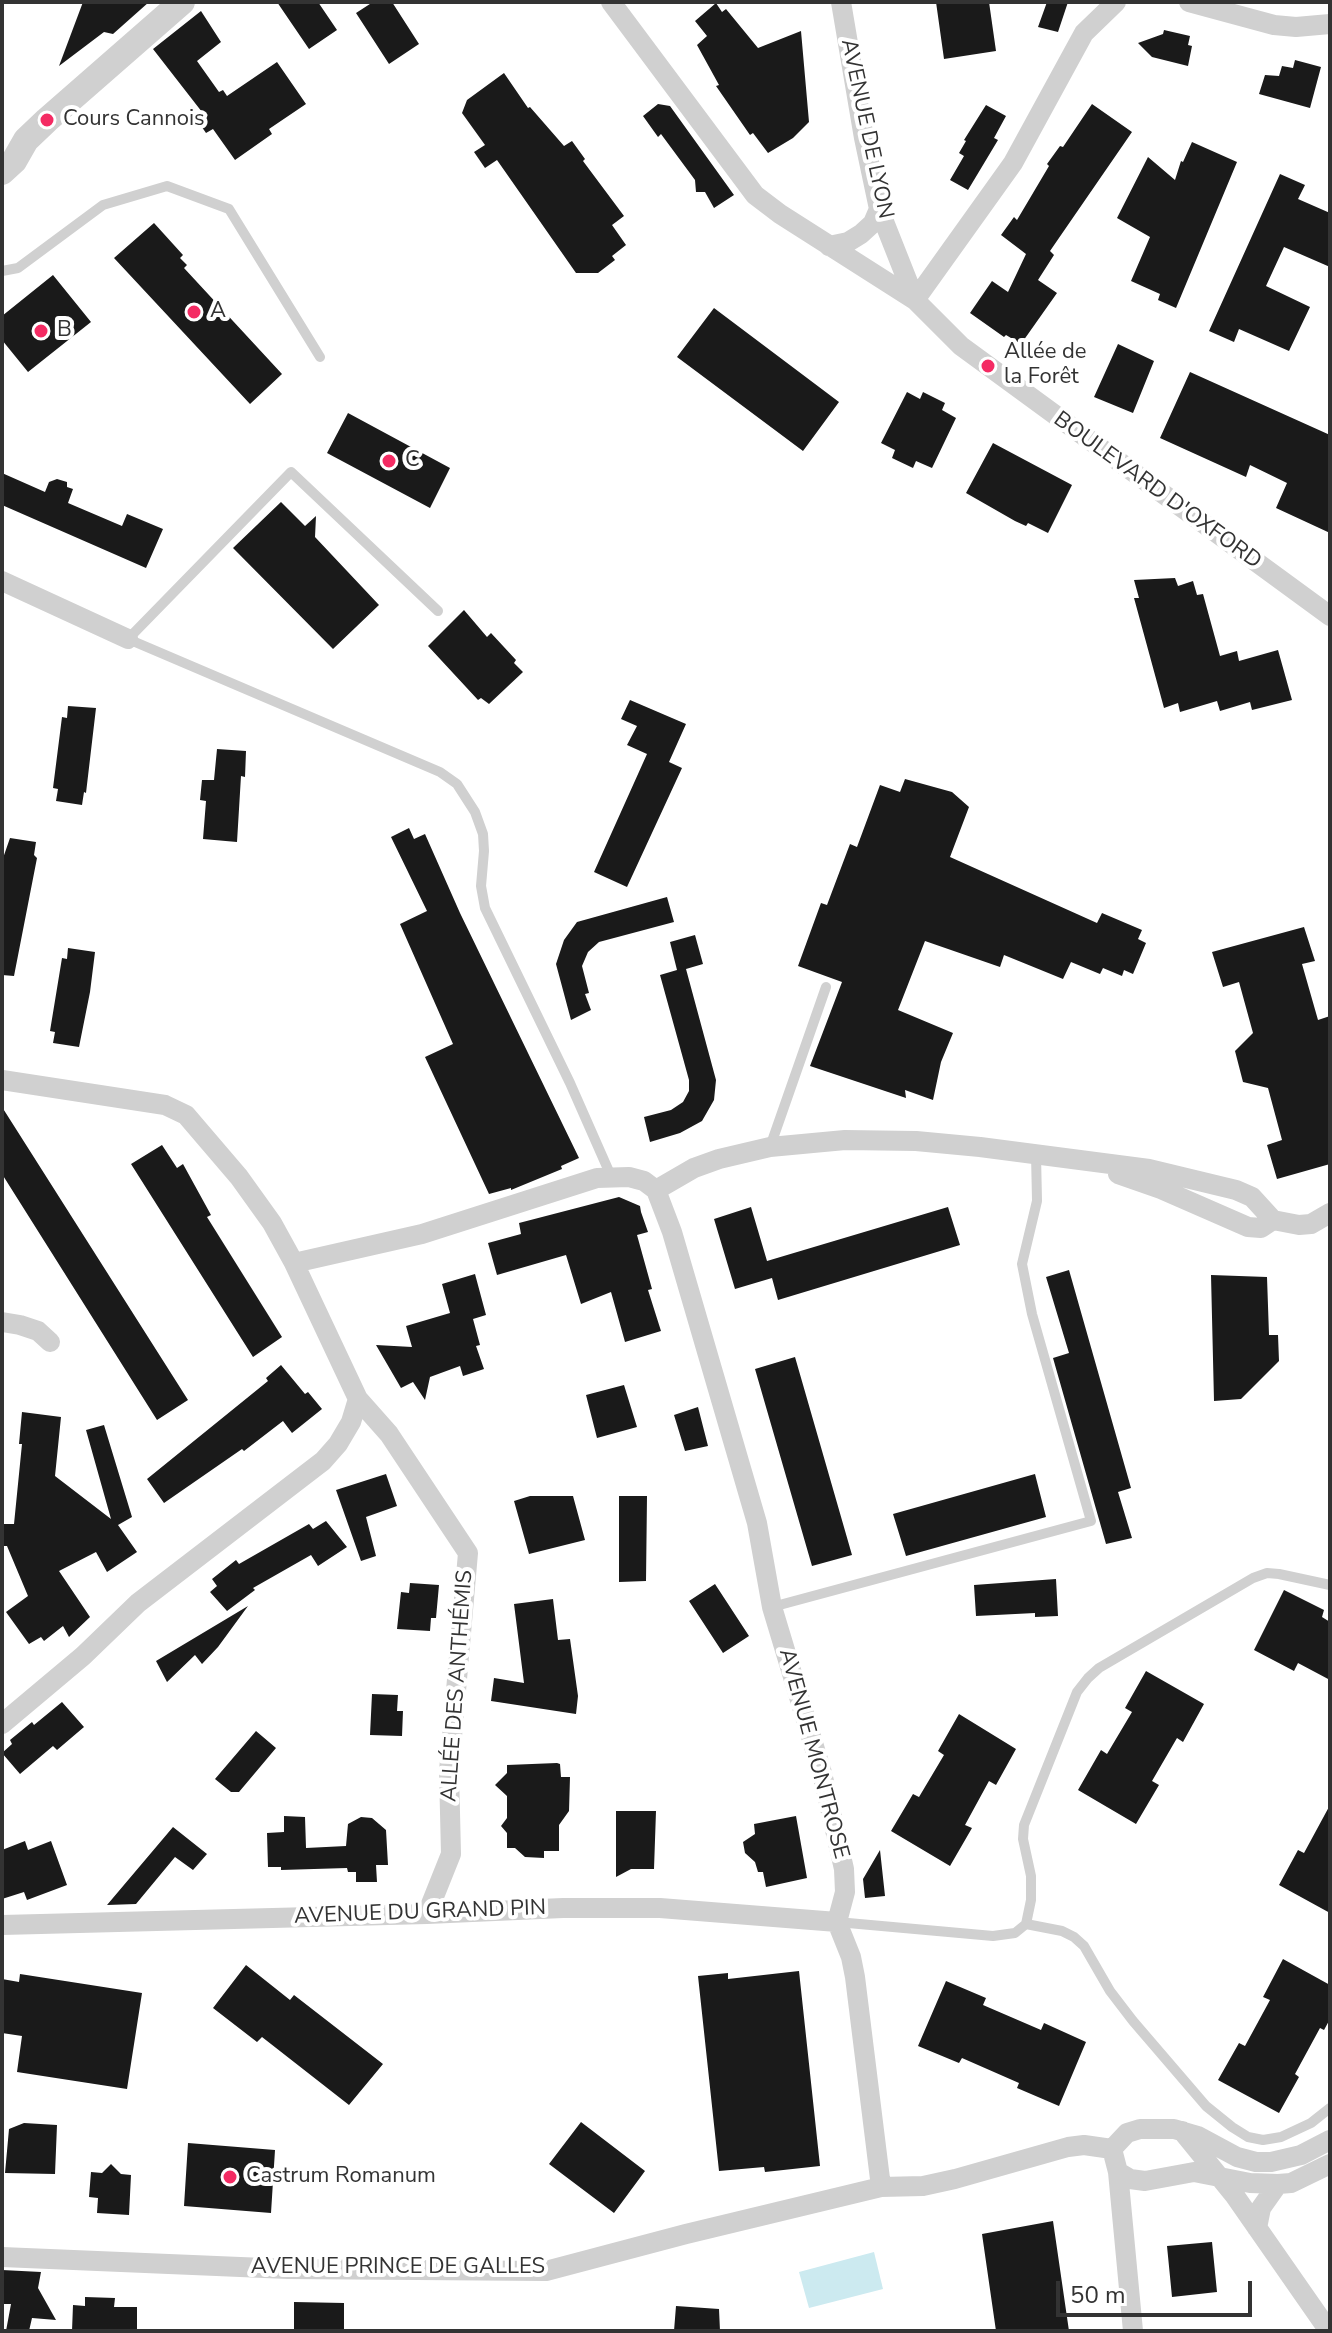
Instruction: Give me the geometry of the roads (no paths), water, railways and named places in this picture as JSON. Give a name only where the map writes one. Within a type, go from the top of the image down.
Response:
[{"type":"street","points":[[2,172],[14,161],[14,145],[182,2]]},
{"type":"street","name":"BOULEVARD D'OXFORD","points":[[611,2],[748,187],[780,214],[915,300],[961,346],[1330,616]]},
{"type":"street","name":"AVENUE DE LYON","points":[[841,2],[879,209],[915,300]]},
{"type":"street","points":[[915,300],[1007,173],[1084,33],[1116,2]]},
{"type":"street","points":[[1189,2],[1274,25],[1330,24]]},
{"type":"street","points":[[829,246],[848,242],[861,234],[873,223],[879,209]]},
{"type":"street","points":[[2,581],[128,639]]},
{"type":"street","name":"ALLÉE DES ANTHÉMIS","points":[[2,1080],[165,1105],[186,1115],[239,1177],[272,1223],[358,1399],[389,1434],[468,1553],[449,1771],[451,1854],[427,1914]]},
{"type":"street","points":[[294,1263],[422,1234],[597,1178],[629,1177],[644,1181],[656,1190],[694,1168],[719,1159],[770,1147],[845,1140],[916,1141],[1149,1169],[1236,1190],[1252,1197],[1273,1220],[1311,1224],[1330,1213]]},
{"type":"street","points":[[1084,1161],[1161,1189],[1248,1227],[1261,1228],[1273,1220]]},
{"type":"street","name":"AVENUE MONTROSE","points":[[656,1190],[672,1232],[757,1523],[772,1607],[822,1773],[844,1869],[845,1892],[837,1922]]},
{"type":"street","points":[[2,1322],[38,1331],[50,1342]]},
{"type":"street","points":[[2,1724],[83,1656],[138,1603],[323,1461],[351,1422],[358,1399]]},
{"type":"street","name":"AVENUE DU GRAND PIN","points":[[2,1925],[563,1908],[660,1908],[837,1922]]},
{"type":"street","points":[[837,1922],[849,1948],[855,1977],[881,2187],[923,2186],[1068,2147],[1084,2145],[1112,2149]]},
{"type":"street","points":[[1112,2149],[1127,2133],[1140,2129],[1182,2131],[1237,2157],[1256,2162],[1284,2161],[1330,2140]]},
{"type":"street","points":[[1182,2131],[1257,2228],[1329,2331]]},
{"type":"street","points":[[1112,2149],[1118,2172],[1133,2331]]},
{"type":"street","points":[[1118,2172],[1130,2179],[1145,2181],[1181,2173],[1278,2184],[1291,2183],[1330,2164]]},
{"type":"street","points":[[1257,2228],[1261,2208],[1278,2184]]},
{"type":"street","name":"AVENUE PRINCE DE GALLES","points":[[2,2257],[288,2269],[546,2271],[881,2187]]},
{"type":"lane","points":[[2,271],[18,268],[103,205],[167,186],[229,209],[320,357]]},
{"type":"lane","points":[[438,611],[291,472],[128,639],[440,772],[457,784],[475,812],[483,834],[481,886],[485,908],[570,1083],[611,1176]]},
{"type":"lane","points":[[770,1147],[826,987]]},
{"type":"lane","points":[[772,1607],[1091,1521],[1032,1314],[1022,1264],[1037,1201],[1036,1154]]},
{"type":"lane","points":[[837,1922],[993,1936],[1015,1933],[1026,1924],[1031,1888],[1023,1839],[1024,1825],[1077,1692],[1088,1678],[1099,1668],[1253,1578],[1267,1573],[1279,1574],[1330,1585]]},
{"type":"lane","points":[[1026,1924],[1062,1931],[1084,1946],[1110,1991],[1133,2021],[1206,2106],[1248,2137],[1263,2140],[1281,2137],[1311,2123],[1330,2108]]},
{"type":"water","points":[[874,2252],[883,2289],[809,2308],[799,2272]]},
{"type":"place","name":"Cours Cannois","points":[[47,120]]},
{"type":"place","name":"A","points":[[194,312]]},
{"type":"place","name":"B","points":[[41,331]]},
{"type":"place","name":"Allée de la Forêt","points":[[988,366]]},
{"type":"place","name":"C","points":[[389,461]]},
{"type":"place","name":"Castrum Romanum","points":[[230,2177]]}]
